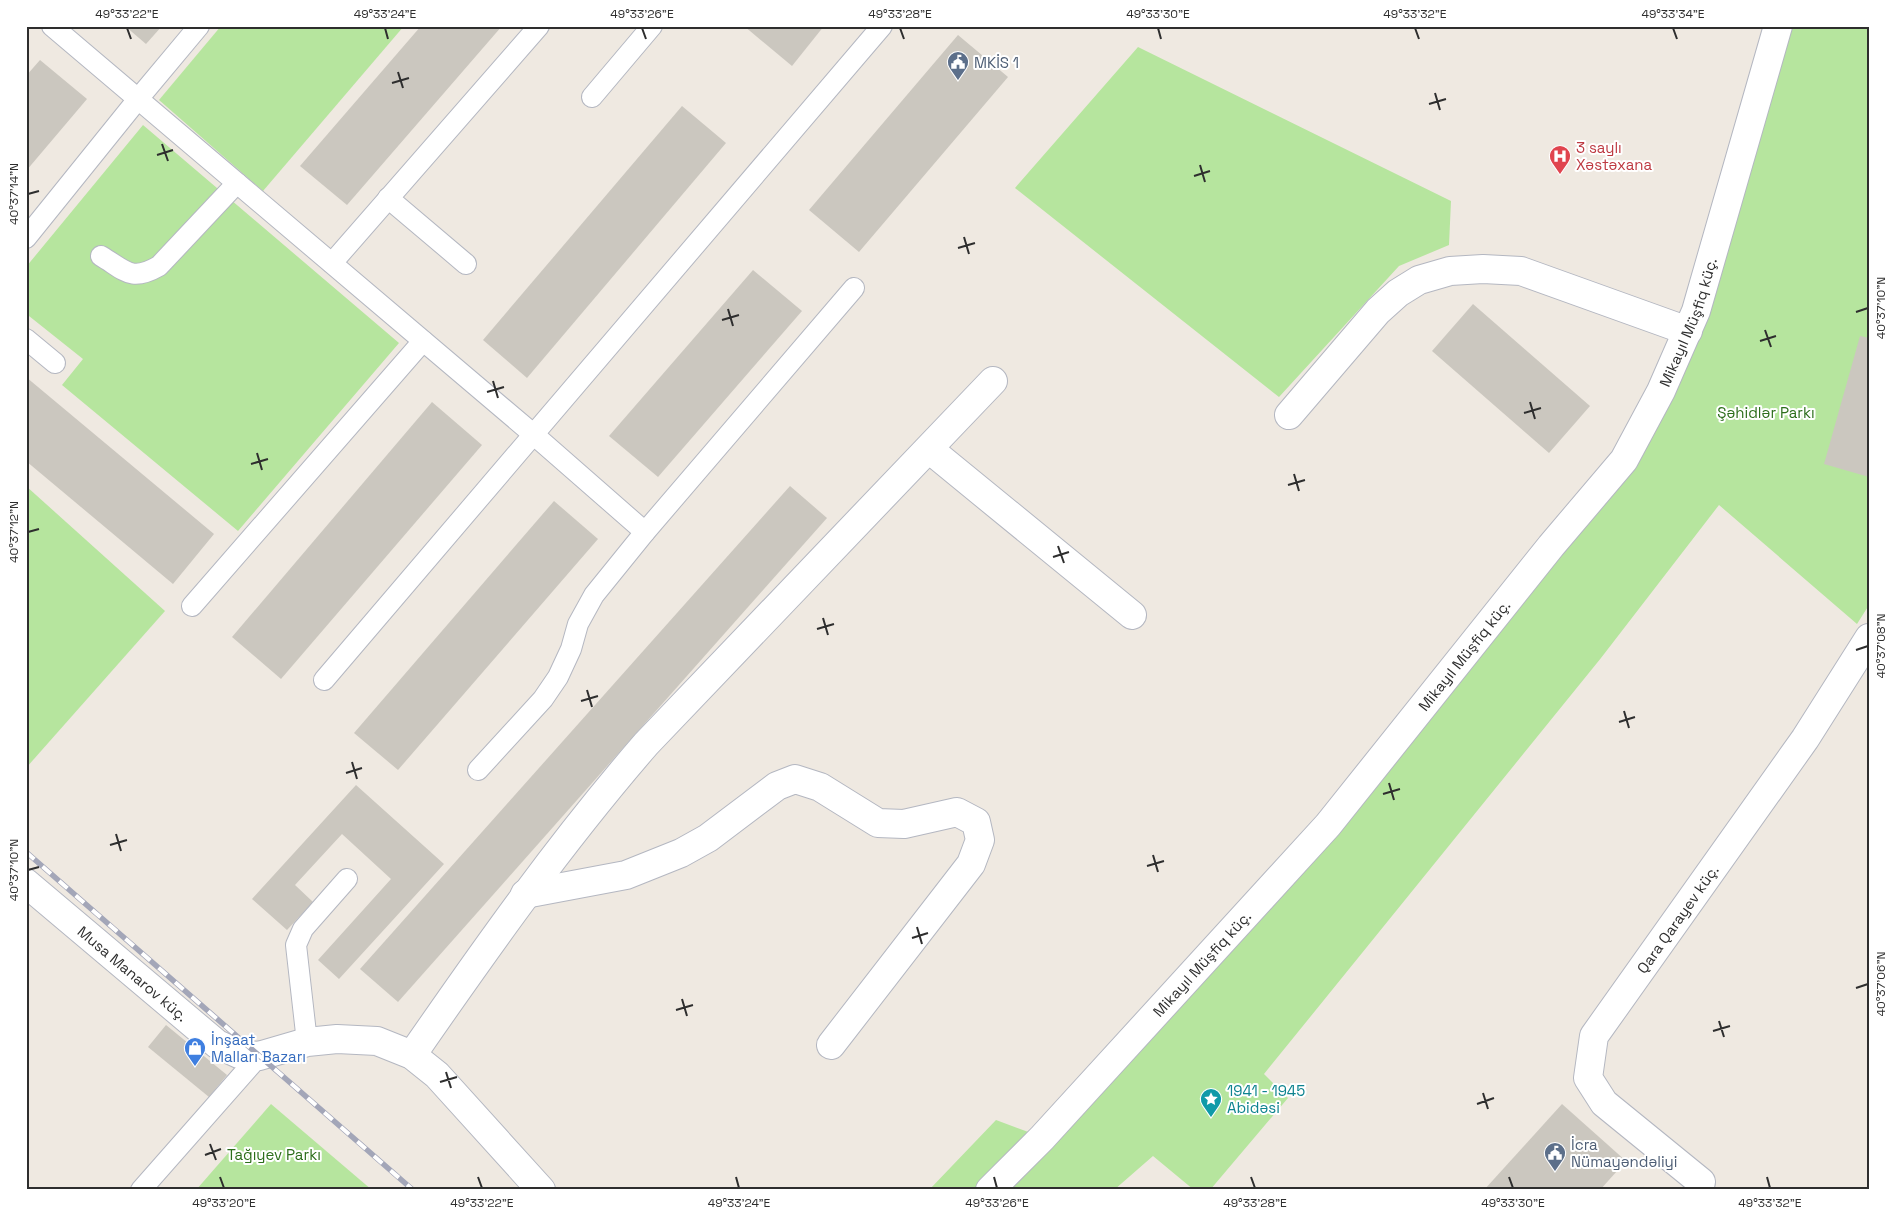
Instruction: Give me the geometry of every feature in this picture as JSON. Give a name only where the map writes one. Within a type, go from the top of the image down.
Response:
[{"type":"street","name":"Mikayıl Müşfiq küç.","points":[[990,1190],[1042,1138],[1328,825],[1551,546],[1624,460],[1661,391],[1696,311],[1778,26]]},
{"type":"street","points":[[1289,415],[1378,311],[1398,293],[1419,280],[1450,271],[1483,269],[1521,271],[1688,331]]},
{"type":"street","points":[[412,1055],[525,894],[585,817],[646,744],[993,382]]},
{"type":"street","points":[[929,449],[1132,615]]},
{"type":"street","name":"Qara Qarayev küç.","points":[[1701,1182],[1604,1103],[1588,1078],[1594,1036],[1805,739],[1869,638]]},
{"type":"street","points":[[525,894],[626,875],[681,853],[708,838],[777,786],[795,779],[820,787],[878,823],[904,824],[957,812],[976,822],[980,840],[971,864],[831,1045]]},
{"type":"street","name":"Musa Manarov küç.","points":[[26,883],[217,1044],[239,1054],[260,1056],[307,1042],[337,1039],[377,1041],[412,1055],[437,1076],[540,1190]]},
{"type":"lane","points":[[52,26],[533,434],[645,532]]},
{"type":"lane","points":[[26,238],[199,26]]},
{"type":"lane","points":[[332,264],[539,26]]},
{"type":"lane","points":[[592,97],[652,26]]},
{"type":"lane","points":[[324,680],[882,26]]},
{"type":"lane","points":[[100,256],[132,274],[146,273],[159,266],[236,183]]},
{"type":"lane","points":[[388,198],[466,264]]},
{"type":"lane","points":[[478,770],[543,699],[572,649],[578,624],[594,595],[645,532],[854,288]]},
{"type":"lane","points":[[26,339],[56,363]]},
{"type":"lane","points":[[192,606],[423,341]]},
{"type":"lane","points":[[307,1042],[296,945],[303,929],[347,879]]},
{"type":"lane","points":[[141,1190],[260,1056]]},
{"type":"green space","points":[[221,26],[404,26],[263,191],[159,100]]},
{"type":"green space","name":"Şəhidlər Parkı","points":[[1770,26],[1869,26],[1869,605],[1857,624],[1719,505],[1601,658],[1264,1074],[1288,1098],[1210,1190],[1194,1190],[1153,1156],[1114,1190],[929,1190],[996,1120],[1042,1137],[1328,825],[1661,391]]},
{"type":"green space","points":[[1138,47],[1451,201],[1449,245],[1399,266],[1279,397],[1015,188]]},
{"type":"green space","points":[[143,125],[399,343],[238,531],[62,385],[83,359],[26,312],[26,267]]},
{"type":"green space","points":[[26,486],[165,611],[26,768]]},
{"type":"green space","name":"Tağıyev Parkı","points":[[271,1104],[372,1190],[196,1190]]},
{"type":"building","points":[[125,26],[162,26],[146,44]]},
{"type":"building","points":[[421,26],[502,26],[347,205],[300,166]]},
{"type":"building","points":[[744,26],[824,26],[792,66]]},
{"type":"building","points":[[958,35],[1008,77],[859,252],[809,210]]},
{"type":"building","points":[[40,60],[87,99],[26,171],[26,76]]},
{"type":"building","points":[[682,106],[726,143],[527,378],[483,340]]},
{"type":"building","points":[[753,270],[802,311],[658,477],[609,436]]},
{"type":"building","points":[[1473,304],[1590,406],[1549,453],[1432,351]]},
{"type":"building","points":[[1860,336],[1869,338],[1869,477],[1824,464]]},
{"type":"building","points":[[26,377],[214,534],[173,584],[26,461]]},
{"type":"building","points":[[432,402],[482,445],[281,679],[232,637]]},
{"type":"building","points":[[790,486],[827,518],[398,1002],[360,969]]},
{"type":"building","points":[[554,501],[598,539],[398,770],[354,733]]},
{"type":"building","points":[[356,785],[444,864],[339,979],[318,960],[391,879],[342,834],[295,885],[313,902],[287,930],[252,899]]},
{"type":"building","points":[[166,1025],[227,1075],[209,1097],[148,1047]]},
{"type":"building","points":[[1562,1104],[1626,1161],[1600,1190],[1484,1190]]},
{"type":"railway","points":[[26,852],[413,1190]]},
{"type":"place","name":"MKİS 1","points":[[958,81]]},
{"type":"place","name":"3 saylı Xəstəxana","points":[[1560,175]]},
{"type":"place","name":"İnşaat Malları Bazarı","points":[[195,1067]]},
{"type":"place","name":"1941 - 1945 Abidəsi","points":[[1211,1118]]},
{"type":"place","name":"İcra Nümayəndəliyi","points":[[1555,1172]]}]
